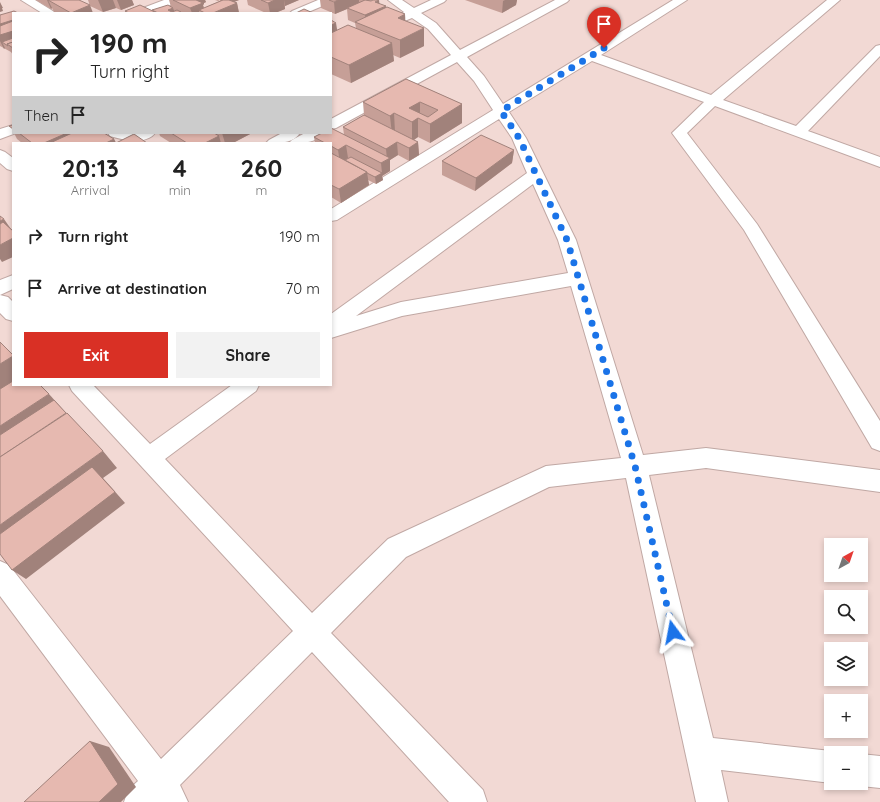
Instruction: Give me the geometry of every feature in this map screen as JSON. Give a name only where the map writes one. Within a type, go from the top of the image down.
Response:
[{"type":"street","points":[[27,0],[48,12]]},
{"type":"street","points":[[142,12],[174,0]]},
{"type":"street","points":[[298,12],[328,0]]},
{"type":"street","points":[[394,0],[432,26],[479,79],[519,138],[567,240],[635,466],[712,802]]},
{"type":"street","points":[[392,23],[440,0]]},
{"type":"street","points":[[332,124],[546,0]]},
{"type":"street","points":[[332,113],[563,0]]},
{"type":"street","points":[[332,215],[681,0]]},
{"type":"street","points":[[834,0],[713,101],[679,133],[751,228],[880,441]]},
{"type":"street","points":[[799,132],[880,49]]},
{"type":"street","points":[[591,56],[879,160]]},
{"type":"street","points":[[0,135],[12,129]]},
{"type":"street","points":[[120,134],[130,137],[145,134]]},
{"type":"street","points":[[276,142],[291,134]]},
{"type":"street","points":[[299,142],[314,134]]},
{"type":"street","points":[[0,156],[12,165]]},
{"type":"street","points":[[332,323],[536,174]]},
{"type":"street","points":[[332,331],[401,309],[579,278]]},
{"type":"street","points":[[5,300],[12,283]]},
{"type":"street","points":[[81,386],[471,802]]},
{"type":"street","points":[[148,458],[247,386]]},
{"type":"street","points":[[0,574],[157,796],[312,632],[397,548],[546,477],[706,458],[880,481]]},
{"type":"street","points":[[700,752],[824,766]]},
{"type":"street","points":[[868,771],[880,772]]},
{"type":"building","points":[[48,0],[79,0],[90,5],[73,12],[69,12]]},
{"type":"building","points":[[173,0],[196,0],[203,3],[190,8]]},
{"type":"building","points":[[223,0],[229,0],[237,3],[215,12],[203,12],[199,10]]},
{"type":"building","points":[[261,0],[275,0],[268,3]]},
{"type":"building","points":[[365,0],[379,0],[375,2],[386,6],[365,15],[347,8]]},
{"type":"building","points":[[140,5],[155,12],[127,12],[125,11]]},
{"type":"building","points":[[168,5],[173,8],[168,10],[172,12],[156,12],[152,10]]},
{"type":"building","points":[[387,7],[405,14],[398,18],[424,28],[400,40],[355,22]]},
{"type":"building","points":[[304,9],[311,12],[298,12]]},
{"type":"building","points":[[14,11],[16,12],[12,12],[12,20],[0,24],[0,15]]},
{"type":"building","points":[[12,21],[12,31],[0,35],[0,26]]},
{"type":"building","points":[[348,25],[392,43],[349,65],[332,57],[332,33]]},
{"type":"building","points":[[12,38],[12,42],[7,44],[8,46],[2,42]]},
{"type":"building","points":[[12,42],[12,47],[7,44]]},
{"type":"building","points":[[406,79],[462,104],[430,124],[418,118],[412,122],[394,113],[390,116],[363,102]],"holes":[[[420,102],[438,110],[428,117],[409,108]]]},
{"type":"building","points":[[364,115],[418,142],[409,148],[397,142],[386,149],[343,127]]},
{"type":"building","points":[[332,129],[390,158],[381,163],[346,145],[338,150],[332,147],[332,142],[323,142],[314,137],[320,134],[332,134]]},
{"type":"building","points":[[20,134],[65,134],[46,142],[31,142]]},
{"type":"building","points":[[70,134],[106,134],[114,139],[108,142],[52,142]]},
{"type":"building","points":[[134,134],[146,142],[118,142]]},
{"type":"building","points":[[173,134],[216,134],[219,136],[207,142],[185,142]]},
{"type":"building","points":[[481,135],[514,150],[476,178],[442,161]]},
{"type":"building","points":[[332,154],[367,172],[339,189],[332,186]]},
{"type":"building","points":[[351,157],[382,173],[375,177],[367,173],[345,160]]},
{"type":"building","points":[[3,222],[12,230],[12,239],[0,245],[0,224]]},
{"type":"building","points":[[0,342],[12,354],[12,357],[0,364]]},
{"type":"building","points":[[12,382],[12,386],[41,386],[49,394],[0,426],[0,389]]},
{"type":"building","points":[[54,400],[66,413],[0,457],[0,435]]},
{"type":"building","points":[[67,413],[103,451],[0,525],[0,457]]},
{"type":"building","points":[[92,467],[115,492],[12,570],[0,554],[0,534]]},
{"type":"building","points":[[90,741],[118,784],[99,802],[24,802]]},
{"type":"route","points":[[604,48],[501,111],[519,138],[567,240],[635,466],[673,632]]}]
